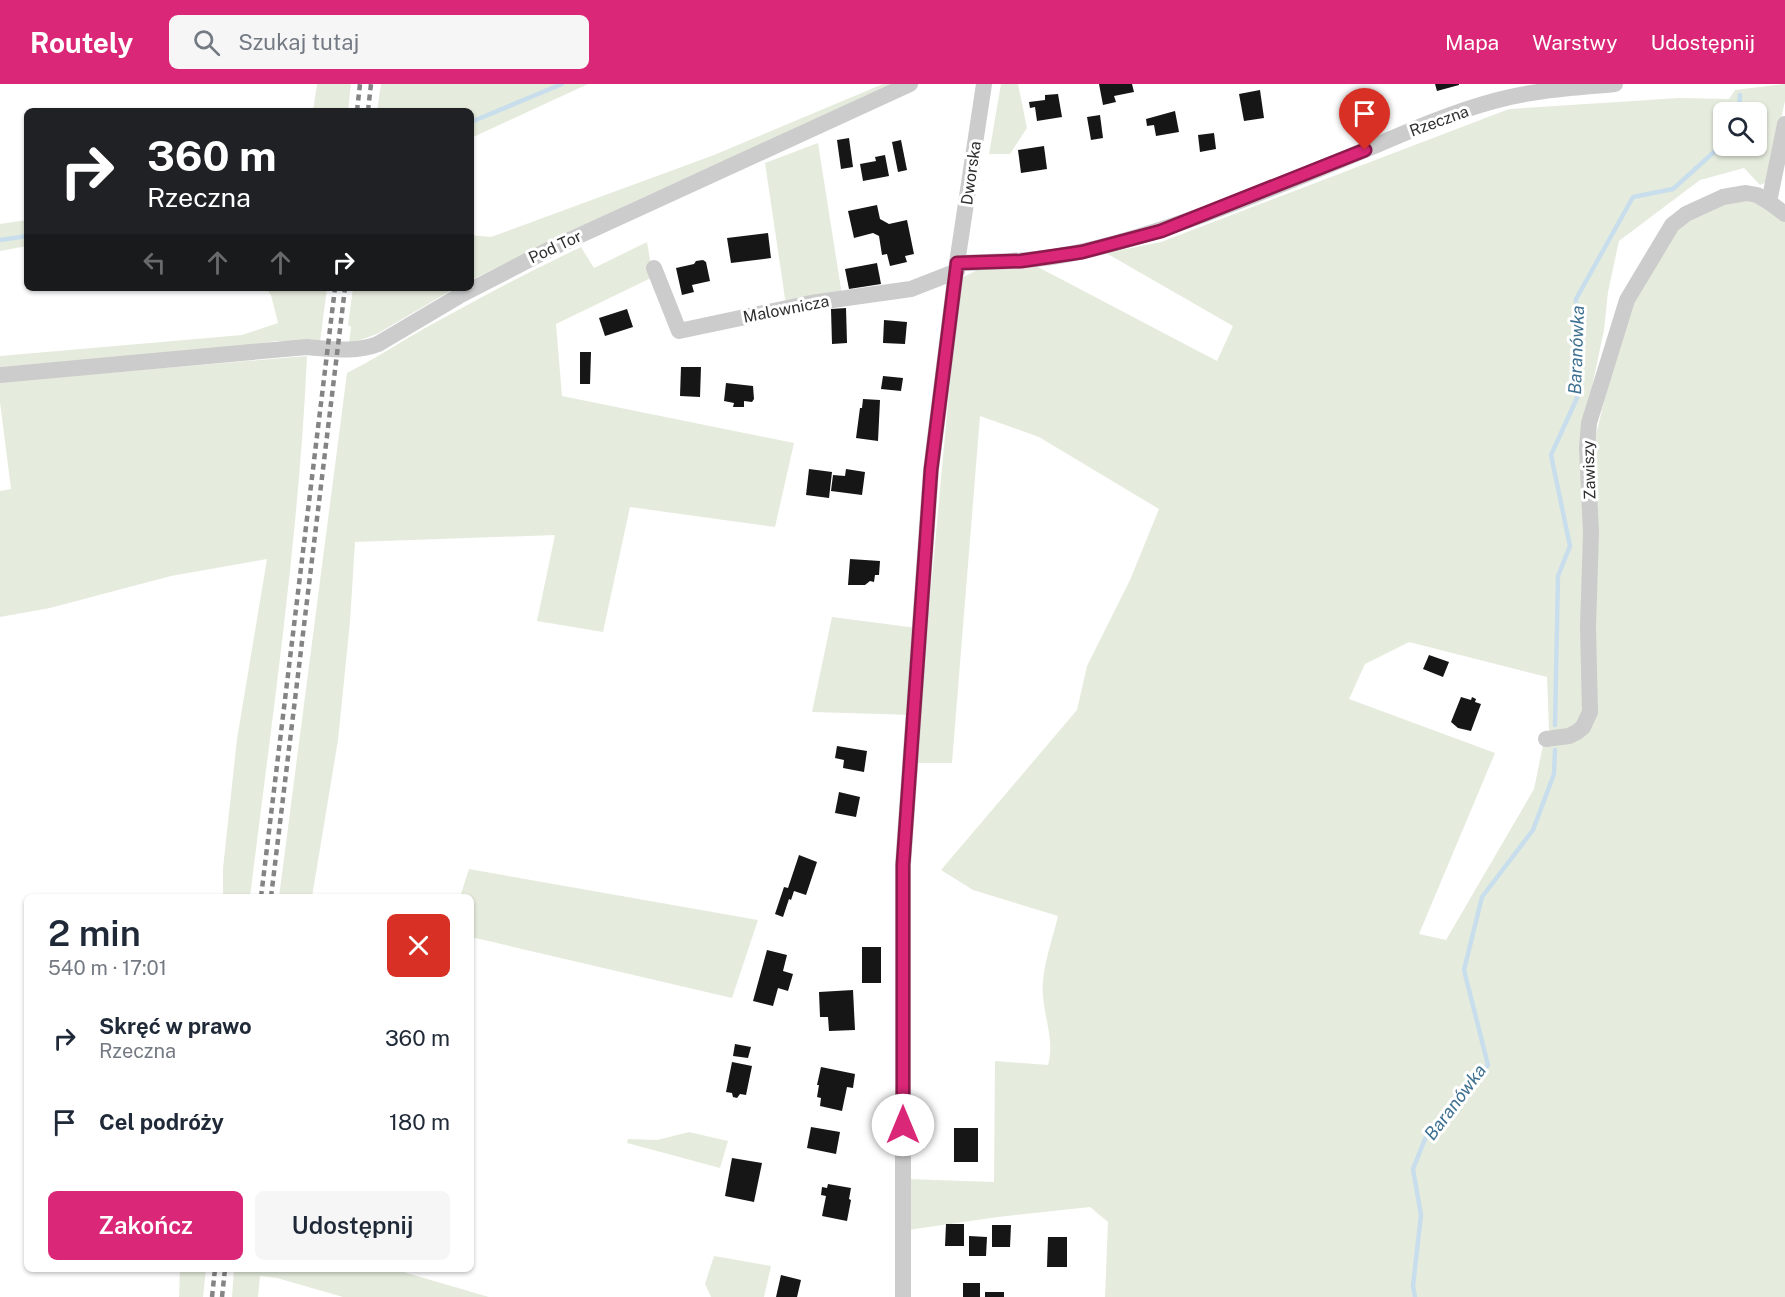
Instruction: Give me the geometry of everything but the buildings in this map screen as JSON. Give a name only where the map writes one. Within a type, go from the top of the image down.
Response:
[{"type":"street","name":"Pod Tor","points":[[474,288],[550,249],[909,84]]},
{"type":"street","name":"Dworska","points":[[903,1297],[903,865],[931,470],[957,267],[984,84]]},
{"type":"street","name":"Rzeczna","points":[[957,267],[1082,252],[1161,231],[1323,168],[1427,124],[1494,101],[1557,89],[1615,84]]},
{"type":"street","points":[[1785,124],[1769,202],[1785,214]]},
{"type":"street","name":"Zawiszy","points":[[1546,739],[1569,736],[1577,732],[1583,727],[1590,712],[1588,627],[1591,533],[1588,431],[1628,300],[1672,225],[1686,214],[1723,197],[1746,193],[1757,195],[1769,202]]},
{"type":"street","name":"Malownicza","points":[[654,268],[679,331],[811,303],[911,289],[957,267]]},
{"type":"street","name":"Pod Tor","points":[[0,375],[307,346],[365,349],[378,344],[469,291]]},
{"type":"green space","points":[[317,84],[351,84],[348,108],[313,108]]},
{"type":"green space","points":[[381,84],[588,84],[474,137],[474,108],[377,108]]},
{"type":"green space","points":[[883,84],[895,84],[635,201],[474,279],[474,235],[491,237],[714,155]]},
{"type":"green space","points":[[1001,84],[1018,84],[1027,128],[1010,154],[989,154]]},
{"type":"green space","points":[[1785,84],[1785,101],[1767,182],[1760,185],[1744,168],[1700,180],[1619,241],[1608,292],[1604,330],[1584,425],[1586,539],[1584,703],[1581,718],[1571,730],[1549,730],[1547,677],[1409,642],[1365,664],[1349,699],[1495,753],[1419,934],[1446,940],[1534,789],[1543,745],[1585,732],[1593,448],[1619,337],[1630,303],[1675,228],[1689,216],[1741,199],[1754,201],[1785,218],[1785,1297],[1105,1297],[1108,1222],[1090,1207],[908,1230],[908,1179],[994,1182],[995,1061],[1048,1065],[1050,1055],[1043,981],[1058,916],[973,890],[941,870],[1077,710],[1087,666],[1130,580],[1159,509],[1039,437],[980,416],[952,763],[915,763],[958,293],[963,277],[981,268],[1036,266],[1217,361],[1233,326],[1106,253],[1161,242],[1509,109],[1679,98],[1729,99],[1735,90]]},
{"type":"green space","points":[[818,143],[842,295],[786,305],[765,163]]},
{"type":"green space","points":[[24,220],[24,247],[0,251],[0,224]]},
{"type":"green space","points":[[647,242],[653,277],[556,324],[562,396],[794,443],[775,527],[630,507],[603,632],[537,621],[555,535],[355,542],[350,622],[338,740],[312,894],[279,894],[347,373],[465,306],[581,247],[594,268]]},
{"type":"green space","points":[[268,291],[327,291],[320,342],[276,341],[241,347],[0,367],[0,356],[242,335],[278,323]]},
{"type":"green space","points":[[353,291],[450,291],[377,334],[349,344],[351,327],[348,325]]},
{"type":"green space","points":[[307,356],[291,559],[250,894],[223,894],[223,868],[237,739],[267,559],[171,576],[50,608],[0,617],[0,491],[11,489],[0,402],[0,382]]},
{"type":"green space","points":[[832,617],[917,628],[914,715],[812,712]]},
{"type":"green space","points":[[469,869],[758,920],[732,998],[474,938],[474,894],[461,894]]},
{"type":"green space","points":[[689,1132],[728,1141],[720,1168],[627,1143],[628,1139],[657,1140]]},
{"type":"green space","points":[[714,1256],[771,1266],[764,1297],[711,1297],[705,1284]]},
{"type":"green space","points":[[180,1272],[206,1272],[203,1297],[179,1297]]},
{"type":"green space","points":[[234,1272],[403,1272],[489,1297],[343,1297],[277,1278],[260,1276],[258,1297],[232,1297]]},
{"type":"waterway","points":[[474,121],[562,84]]},
{"type":"waterway","name":"Baranówka","points":[[1740,95],[1740,102]]},
{"type":"waterway","name":"Baranówka","points":[[1555,725],[1558,576],[1570,546],[1551,455],[1577,398],[1576,299],[1633,197],[1673,189],[1713,153]]},
{"type":"waterway","points":[[0,240],[24,236]]},
{"type":"waterway","name":"Baranówka","points":[[1415,1297],[1413,1286],[1421,1215],[1413,1169],[1425,1139],[1488,1065],[1464,970],[1482,897],[1533,830],[1554,774],[1555,750]]},
{"type":"railway","points":[[357,108],[360,84]]},
{"type":"railway","points":[[368,108],[371,84]]},
{"type":"railway","points":[[261,894],[335,291]]},
{"type":"railway","points":[[271,894],[345,291]]},
{"type":"railway","points":[[212,1297],[215,1272]]},
{"type":"railway","points":[[222,1297],[225,1272]]},
{"type":"route","points":[[903,1125],[903,865],[931,470],[957,263],[1021,261],[1082,252],[1161,231],[1365,150]]}]
